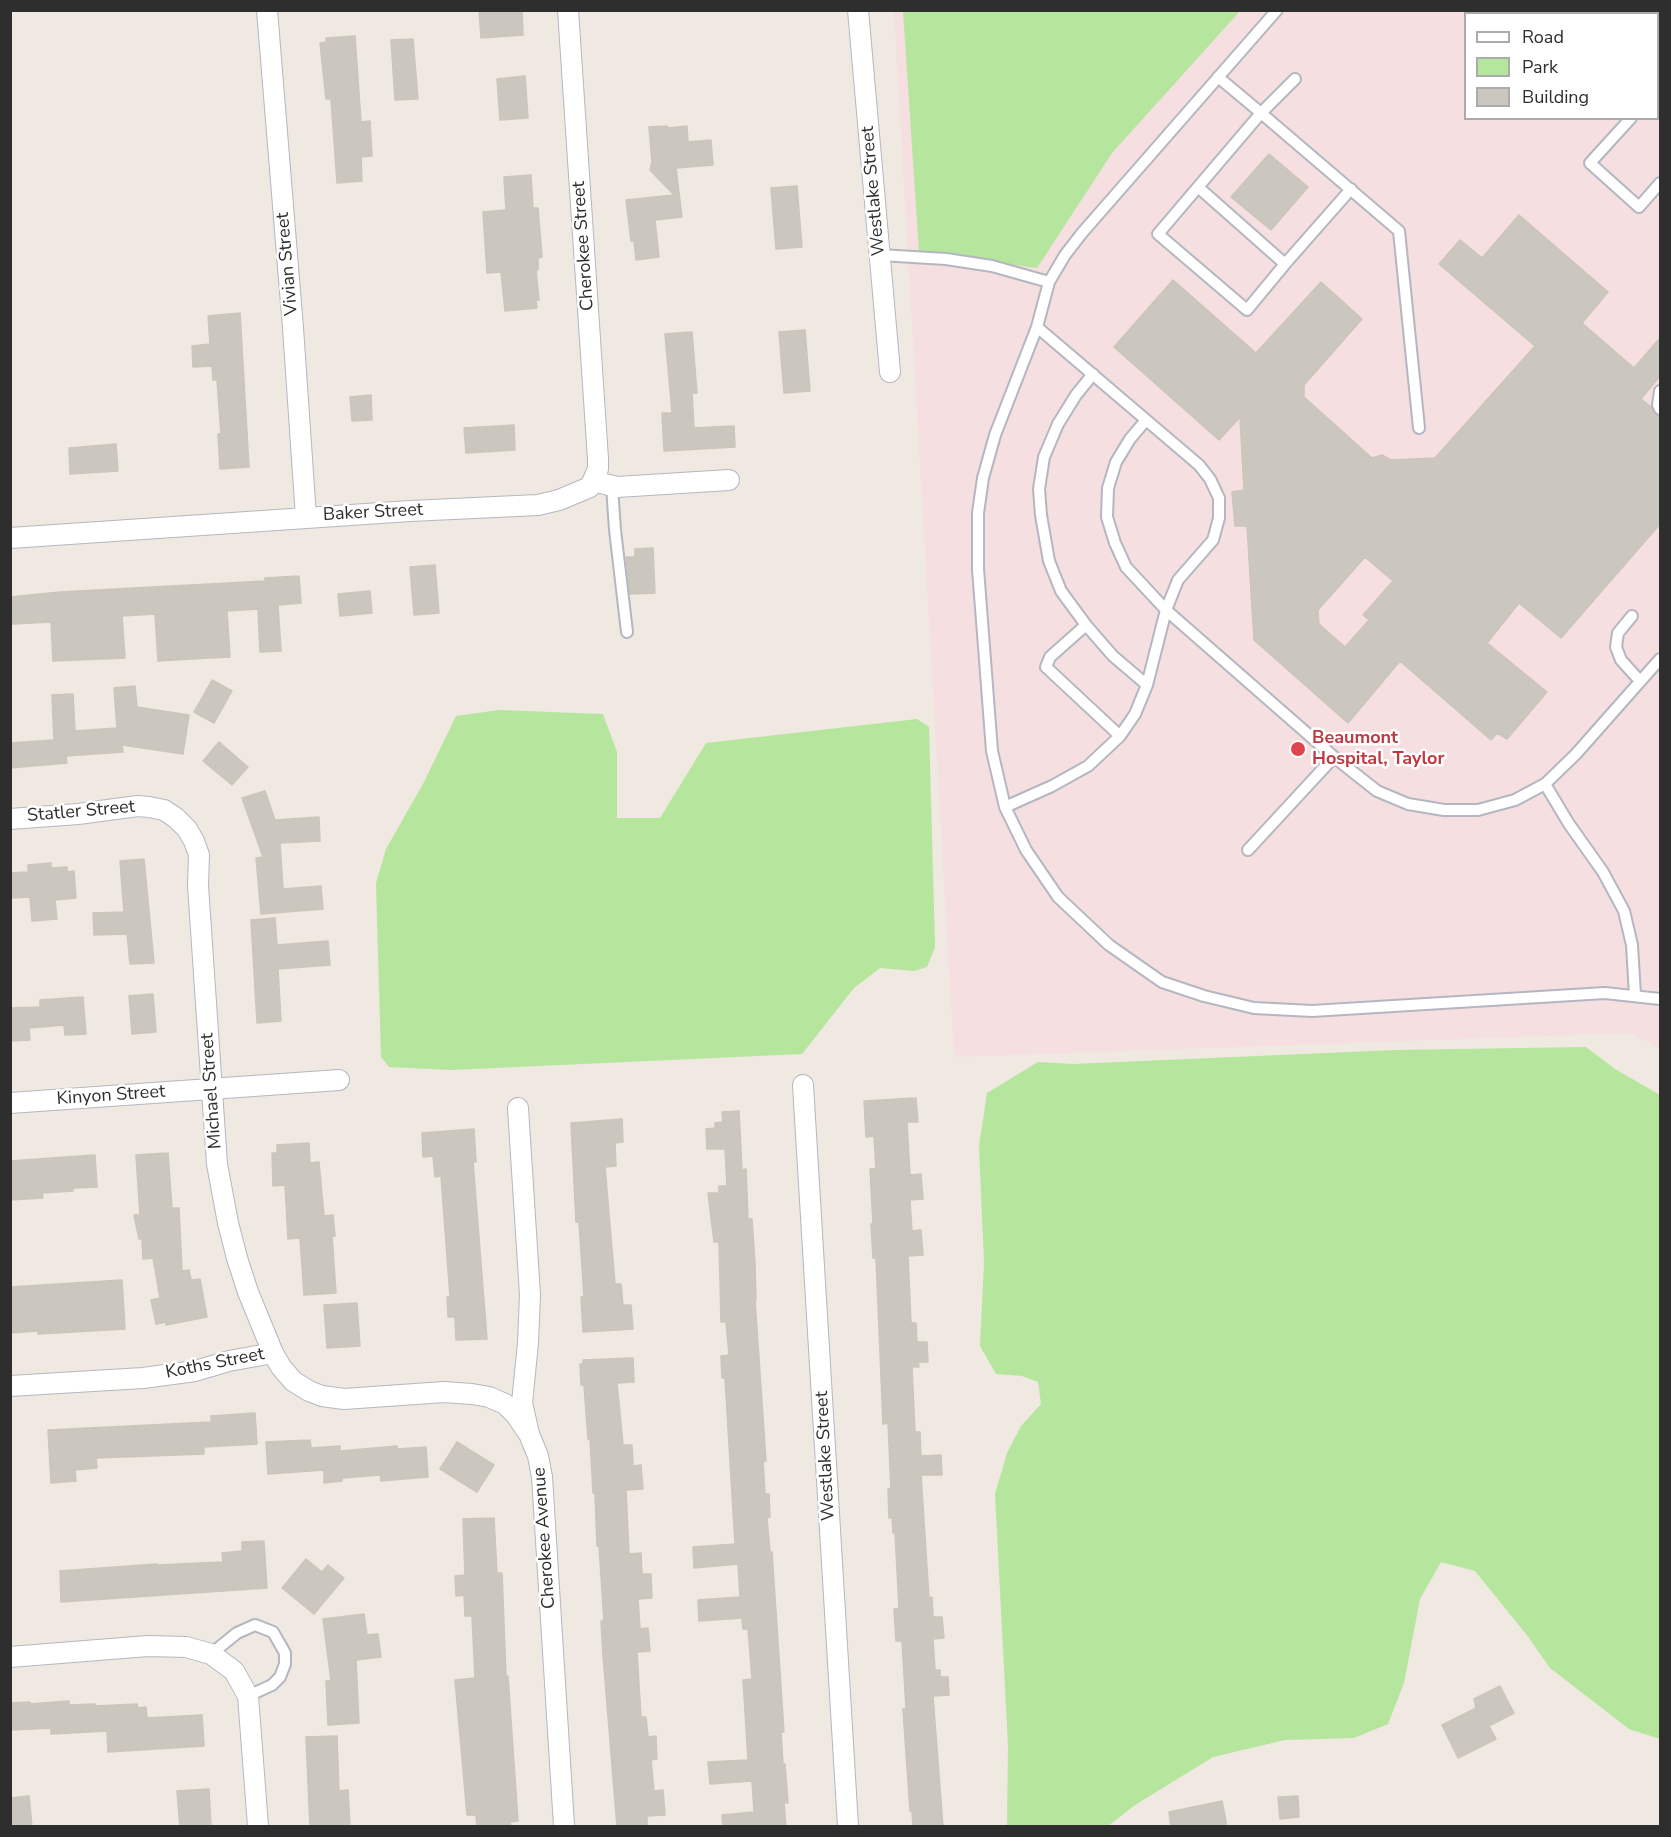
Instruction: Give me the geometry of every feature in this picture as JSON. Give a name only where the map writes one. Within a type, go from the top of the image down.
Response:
[{"type":"street","name":"Vivian Street","points":[[267,10],[306,517]]},
{"type":"street","name":"Cherokee Street","points":[[568,10],[598,459],[598,469],[593,481]]},
{"type":"street","name":"Westlake Street","points":[[858,10],[890,372]]},
{"type":"street","points":[[593,481],[612,486],[729,480]]},
{"type":"street","name":"Baker Street","points":[[10,538],[306,517],[538,505],[579,493],[590,487],[593,481]]},
{"type":"street","name":"Statler Street","points":[[10,819],[78,814],[138,806],[164,810],[183,824]]},
{"type":"street","name":"Michael Street","points":[[183,824],[194,841],[199,855],[198,886],[217,1164],[228,1223],[248,1292],[273,1353]]},
{"type":"street","name":"Kinyon Street","points":[[10,1103],[339,1080]]},
{"type":"street","name":"Westlake Street","points":[[803,1085],[848,1827]]},
{"type":"street","name":"Cherokee Avenue","points":[[518,1108],[530,1295],[522,1403],[542,1477],[564,1827]]},
{"type":"street","name":"Koths Street","points":[[10,1386],[143,1378],[195,1371],[229,1361],[273,1353],[281,1367],[294,1381],[322,1396],[344,1399],[444,1392],[472,1394],[505,1404],[529,1434]]},
{"type":"street","points":[[10,1657],[148,1646],[186,1647],[210,1654],[234,1671],[248,1696],[258,1827]]},
{"type":"lane","points":[[1277,10],[1082,233],[1049,282],[1037,327],[995,435],[982,478],[978,513],[978,568],[991,739],[1005,807],[1026,850],[1058,897],[1109,945],[1162,982],[1203,996],[1254,1008],[1312,1011],[1605,993],[1660,999]]},
{"type":"lane","points":[[1218,77],[1399,231],[1419,428]]},
{"type":"lane","points":[[1295,79],[1261,113],[1158,234],[1247,310],[1351,189]]},
{"type":"lane","points":[[1629,120],[1590,163],[1639,207],[1660,183]]},
{"type":"lane","points":[[1198,187],[1285,264]]},
{"type":"lane","points":[[879,255],[946,259],[993,266],[1049,282]]},
{"type":"lane","points":[[1005,807],[1052,786],[1088,766],[1120,736],[1135,714],[1147,685],[1166,610],[1178,580],[1213,540],[1219,518],[1219,498],[1210,479],[1199,465],[1037,327]]},
{"type":"lane","points":[[1093,374],[1076,394],[1058,424],[1044,457],[1039,489],[1041,515],[1049,561],[1061,591],[1113,656],[1147,685]]},
{"type":"lane","points":[[1660,391],[1658,405],[1660,409]]},
{"type":"lane","points":[[1146,420],[1130,439],[1116,462],[1108,488],[1107,517],[1126,567],[1166,610],[1334,757],[1377,791],[1408,804],[1444,810],[1478,810],[1515,800],[1545,784],[1576,754],[1660,659]]},
{"type":"lane","points":[[612,486],[627,632]]},
{"type":"lane","points":[[1632,616],[1618,633],[1616,647],[1621,660],[1640,681]]},
{"type":"lane","points":[[1086,625],[1050,657],[1046,667],[1120,736]]},
{"type":"lane","points":[[1248,850],[1334,757]]},
{"type":"lane","points":[[1545,784],[1569,824],[1603,872],[1624,911],[1632,945],[1635,995]]},
{"type":"lane","points":[[210,1654],[237,1633],[255,1625],[273,1632],[285,1653],[285,1664],[280,1677],[272,1685],[248,1696]]},
{"type":"shaded area","name":"Beaumont Hospital, Taylor","points":[[894,11],[1660,11],[1660,1048],[1631,1033],[954,1057]]},
{"type":"green space","points":[[903,11],[1240,11],[1112,153],[1037,268],[919,252]]},
{"type":"green space","points":[[499,710],[603,714],[617,752],[617,818],[660,818],[706,743],[917,719],[929,727],[935,947],[927,967],[914,971],[880,968],[854,988],[802,1054],[451,1070],[389,1067],[381,1057],[376,883],[386,849],[424,782],[456,716]]},
{"type":"green space","points":[[1586,1047],[1615,1069],[1660,1095],[1660,1739],[1629,1729],[1550,1668],[1526,1634],[1475,1571],[1441,1562],[1420,1599],[1404,1683],[1388,1724],[1354,1738],[1285,1740],[1213,1757],[1135,1805],[1108,1826],[1007,1826],[1008,1746],[995,1494],[1007,1453],[1021,1426],[1041,1404],[1038,1382],[1022,1376],[996,1374],[980,1346],[984,1263],[979,1146],[987,1093],[1038,1062],[1073,1064],[1395,1050]]},
{"type":"building","points":[[479,10],[522,12],[523,35],[481,38]]},
{"type":"building","points":[[355,36],[361,122],[370,121],[372,156],[361,157],[362,181],[337,183],[331,99],[326,99],[320,43],[326,42],[326,38]]},
{"type":"building","points":[[413,39],[418,99],[395,100],[391,40]]},
{"type":"building","points":[[525,76],[528,118],[500,120],[497,79]]},
{"type":"building","points":[[667,126],[668,128],[687,126],[688,142],[711,140],[713,165],[676,168],[682,217],[655,220],[659,257],[636,260],[634,241],[631,241],[626,200],[674,195],[650,170],[652,162],[649,127]]},
{"type":"building","points":[[1269,154],[1308,187],[1271,230],[1231,197]]},
{"type":"building","points":[[531,175],[533,208],[538,208],[542,257],[538,258],[538,270],[536,270],[539,300],[536,300],[537,308],[505,311],[501,272],[487,273],[483,212],[506,210],[504,177]]},
{"type":"building","points":[[797,186],[802,247],[776,249],[771,188]]},
{"type":"building","points":[[1519,215],[1608,292],[1582,323],[1634,368],[1660,338],[1660,376],[1641,399],[1651,407],[1655,415],[1660,416],[1660,524],[1561,638],[1519,603],[1487,643],[1547,692],[1507,739],[1497,733],[1491,740],[1400,661],[1348,723],[1254,640],[1247,526],[1235,526],[1232,492],[1244,490],[1240,417],[1219,440],[1114,347],[1173,280],[1256,353],[1321,282],[1362,319],[1304,385],[1304,397],[1372,458],[1382,455],[1391,460],[1435,458],[1535,346],[1439,264],[1460,240],[1482,258]],"holes":[[[1365,557],[1393,581],[1363,615],[1369,620],[1345,647],[1319,624],[1318,610]]]},
{"type":"building","points":[[240,313],[249,467],[220,469],[218,434],[221,434],[217,380],[213,380],[212,366],[193,367],[192,346],[210,344],[208,316]]},
{"type":"building","points":[[805,330],[810,391],[784,393],[779,332]]},
{"type":"building","points":[[692,332],[697,393],[692,393],[694,428],[734,426],[735,447],[664,451],[662,413],[672,413],[665,334]]},
{"type":"building","points":[[371,395],[372,420],[352,421],[350,397]]},
{"type":"building","points":[[514,425],[515,450],[466,453],[464,428]]},
{"type":"building","points":[[116,444],[118,471],[70,474],[69,448]]},
{"type":"building","points":[[653,548],[655,593],[630,594],[626,557],[635,557],[635,549]]},
{"type":"building","points":[[435,565],[439,613],[414,615],[410,567]]},
{"type":"building","points":[[299,576],[301,603],[278,605],[281,651],[260,652],[258,609],[227,611],[230,657],[158,661],[155,614],[122,616],[125,658],[53,661],[51,622],[12,624],[10,597],[60,592],[265,581],[265,578]]},
{"type":"building","points":[[370,591],[372,613],[340,616],[338,594]]},
{"type":"building","points":[[212,680],[232,691],[214,723],[194,712]]},
{"type":"building","points":[[135,686],[137,707],[189,715],[183,754],[122,745],[123,752],[66,756],[67,763],[10,768],[10,743],[54,740],[52,695],[73,694],[75,731],[117,728],[114,688]]},
{"type":"building","points":[[219,742],[248,767],[232,785],[203,761]]},
{"type":"building","points":[[265,791],[275,820],[319,817],[320,841],[280,843],[283,889],[321,886],[323,909],[261,914],[256,858],[263,857],[242,798]]},
{"type":"building","points":[[144,859],[154,963],[130,964],[127,934],[94,935],[93,913],[124,912],[120,861]]},
{"type":"building","points":[[51,863],[51,868],[67,867],[67,872],[74,871],[76,898],[55,900],[57,919],[32,921],[30,897],[10,898],[10,873],[28,872],[28,865]]},
{"type":"building","points":[[275,918],[277,945],[328,941],[330,965],[278,969],[281,1021],[257,1023],[251,920]]},
{"type":"building","points":[[153,994],[156,1032],[132,1034],[129,996]]},
{"type":"building","points":[[83,997],[86,1034],[65,1035],[64,1025],[29,1028],[30,1040],[11,1041],[10,1008],[40,1007],[40,1000]]},
{"type":"building","points":[[916,1098],[918,1122],[907,1122],[910,1175],[921,1174],[923,1199],[910,1200],[912,1231],[921,1230],[923,1255],[908,1256],[911,1323],[916,1323],[917,1342],[927,1342],[928,1362],[918,1362],[919,1367],[912,1367],[915,1432],[920,1432],[921,1456],[941,1455],[942,1475],[921,1475],[929,1598],[932,1597],[933,1617],[942,1617],[944,1638],[933,1639],[935,1670],[940,1670],[940,1677],[948,1677],[949,1695],[933,1696],[943,1827],[913,1827],[912,1811],[910,1811],[903,1709],[906,1709],[902,1641],[896,1641],[894,1609],[899,1609],[895,1532],[893,1533],[892,1517],[889,1518],[888,1489],[891,1489],[888,1423],[883,1424],[876,1258],[873,1258],[871,1224],[873,1224],[870,1169],[876,1169],[874,1136],[866,1137],[864,1101]]},
{"type":"building","points":[[739,1111],[742,1170],[746,1169],[748,1219],[752,1219],[755,1264],[755,1300],[766,1461],[763,1461],[765,1494],[769,1494],[770,1517],[767,1518],[770,1552],[772,1552],[784,1732],[781,1732],[783,1764],[785,1764],[788,1803],[784,1803],[786,1827],[723,1827],[722,1815],[754,1812],[752,1781],[710,1784],[708,1762],[748,1760],[743,1680],[752,1679],[748,1629],[743,1629],[742,1618],[699,1621],[698,1600],[740,1597],[738,1564],[694,1568],[693,1547],[735,1544],[725,1378],[722,1378],[721,1356],[729,1355],[726,1322],[721,1322],[719,1242],[714,1242],[708,1193],[719,1193],[719,1186],[727,1186],[725,1149],[707,1149],[706,1129],[715,1128],[715,1123],[723,1122],[722,1112]]},
{"type":"building","points":[[622,1119],[623,1142],[615,1143],[616,1166],[605,1167],[615,1284],[621,1284],[623,1305],[631,1305],[633,1329],[583,1332],[581,1297],[584,1297],[579,1222],[576,1222],[571,1123]]},
{"type":"building","points":[[474,1129],[476,1162],[473,1162],[487,1339],[456,1340],[455,1317],[448,1317],[447,1297],[450,1297],[441,1176],[435,1177],[433,1156],[423,1157],[422,1133]]},
{"type":"building","points":[[309,1143],[310,1163],[319,1162],[324,1216],[333,1215],[335,1236],[332,1236],[336,1293],[304,1295],[300,1238],[288,1239],[285,1185],[273,1186],[272,1153],[277,1153],[277,1145]]},
{"type":"building","points":[[168,1153],[172,1208],[179,1208],[182,1271],[189,1270],[191,1280],[200,1279],[207,1317],[166,1325],[166,1322],[156,1324],[151,1300],[160,1298],[153,1258],[143,1259],[142,1239],[139,1239],[134,1215],[140,1215],[136,1155]]},
{"type":"building","points":[[95,1155],[97,1187],[42,1193],[43,1198],[10,1200],[10,1161]]},
{"type":"building","points":[[122,1280],[125,1329],[38,1334],[38,1331],[10,1333],[10,1287]]},
{"type":"building","points":[[357,1303],[360,1346],[327,1348],[324,1305]]},
{"type":"building","points":[[633,1358],[634,1382],[617,1383],[623,1445],[632,1445],[633,1466],[641,1465],[643,1489],[626,1490],[629,1554],[641,1553],[642,1574],[651,1574],[652,1598],[638,1599],[640,1629],[648,1628],[650,1651],[637,1652],[641,1717],[646,1717],[648,1737],[656,1736],[657,1759],[651,1760],[654,1791],[663,1790],[665,1815],[647,1816],[647,1827],[617,1827],[603,1655],[601,1621],[604,1621],[595,1493],[593,1493],[590,1439],[588,1439],[580,1364],[583,1364],[583,1360]]},
{"type":"building","points":[[255,1413],[257,1444],[204,1447],[204,1454],[96,1458],[97,1468],[75,1470],[76,1481],[51,1483],[48,1430],[211,1422],[211,1416]]},
{"type":"building","points":[[310,1440],[311,1448],[340,1446],[340,1451],[397,1446],[397,1449],[426,1447],[428,1477],[381,1481],[380,1475],[342,1478],[342,1481],[324,1483],[324,1470],[268,1474],[266,1442]]},
{"type":"building","points":[[457,1442],[494,1465],[477,1492],[440,1469]]},
{"type":"building","points":[[494,1518],[497,1573],[502,1573],[506,1676],[508,1676],[518,1821],[510,1822],[511,1827],[477,1827],[476,1815],[467,1815],[455,1680],[475,1678],[472,1616],[465,1616],[464,1595],[456,1596],[455,1576],[465,1575],[463,1519]]},
{"type":"building","points":[[264,1541],[267,1588],[61,1602],[60,1571],[223,1562],[222,1553],[242,1551],[242,1542]]},
{"type":"building","points":[[306,1559],[322,1572],[328,1565],[344,1578],[314,1614],[282,1588]]},
{"type":"building","points":[[364,1614],[367,1635],[378,1634],[381,1657],[356,1660],[359,1723],[328,1725],[326,1681],[331,1681],[323,1619]]},
{"type":"building","points":[[1500,1686],[1514,1713],[1489,1726],[1496,1739],[1458,1758],[1442,1725],[1476,1708],[1474,1699]]},
{"type":"building","points":[[69,1701],[69,1705],[137,1704],[138,1708],[146,1707],[147,1718],[202,1715],[204,1746],[108,1752],[107,1731],[51,1734],[51,1728],[10,1730],[10,1703]]},
{"type":"building","points":[[337,1736],[339,1791],[348,1790],[350,1827],[310,1827],[306,1737]]},
{"type":"building","points":[[209,1789],[211,1827],[180,1827],[177,1791]]},
{"type":"building","points":[[29,1796],[32,1827],[10,1827],[10,1798]]},
{"type":"building","points":[[1298,1796],[1299,1817],[1280,1819],[1278,1797]]},
{"type":"building","points":[[1222,1801],[1227,1827],[1171,1827],[1169,1812]]},
{"type":"place","name":"Beaumont Hospital, Taylor","points":[[1298,749]]}]
